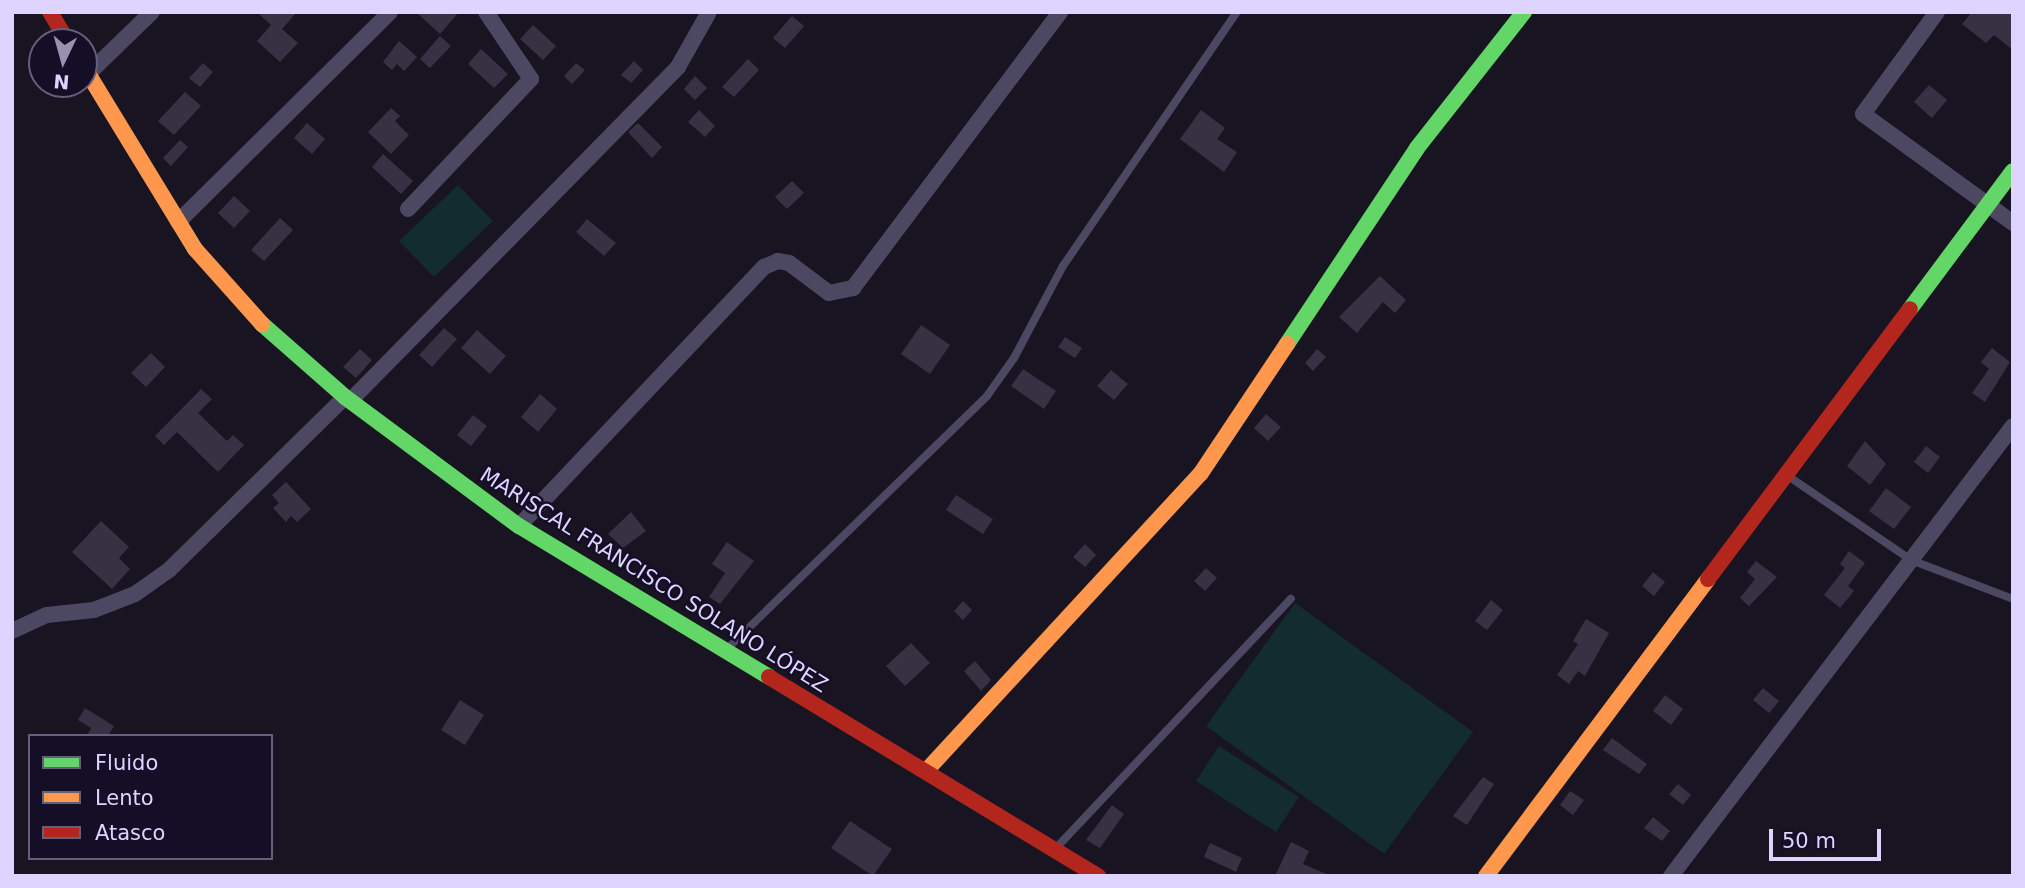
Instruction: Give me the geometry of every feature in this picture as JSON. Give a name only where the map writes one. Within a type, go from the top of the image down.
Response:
[{"type":"street","points":[[50,12],[60,28]]},
{"type":"street","points":[[98,60],[152,12]]},
{"type":"street","points":[[178,222],[390,12]]},
{"type":"street","points":[[408,209],[531,79],[486,12]]},
{"type":"street","points":[[12,631],[47,615],[115,605],[169,570],[347,399],[678,67],[709,12]]},
{"type":"street","points":[[519,526],[764,267],[784,262],[829,293],[853,288],[1060,12]]},
{"type":"street","points":[[926,771],[1201,473],[1418,148],[1524,12]]},
{"type":"street","points":[[1937,12],[1863,114],[2013,223]]},
{"type":"street","name":"MARISCAL FRANCISCO SOLANO LÓPEZ","points":[[98,91],[178,222],[225,287],[347,399],[519,526],[1098,876]]},
{"type":"street","points":[[1486,876],[1788,476],[2013,171]]},
{"type":"street","points":[[1671,876],[2013,426]]},
{"type":"lane","points":[[726,650],[987,396],[1014,358],[1063,266],[1206,52],[1237,12]]},
{"type":"lane","points":[[1788,476],[1911,561],[2013,599]]},
{"type":"lane","points":[[1055,850],[1291,599]]},
{"type":"green space","points":[[458,185],[493,221],[434,277],[399,241]]},
{"type":"green space","points":[[1295,603],[1473,732],[1384,854],[1206,726]]},
{"type":"green space","points":[[1219,746],[1299,797],[1276,832],[1196,781]]},
{"type":"building","points":[[257,12],[297,12],[282,29],[298,43],[280,62],[257,41],[271,25]]},
{"type":"building","points":[[416,12],[459,12],[440,34]]},
{"type":"building","points":[[1972,12],[2013,12],[2013,50],[1994,35],[1986,43],[1962,24]]},
{"type":"building","points":[[792,16],[804,26],[785,48],[773,38]]},
{"type":"building","points":[[533,25],[556,46],[543,60],[520,39]]},
{"type":"building","points":[[440,36],[451,46],[430,68],[420,59]]},
{"type":"building","points":[[399,41],[417,57],[404,71],[397,64],[392,70],[383,62]]},
{"type":"building","points":[[481,49],[508,74],[494,88],[468,64]]},
{"type":"building","points":[[748,59],[759,70],[734,97],[722,87]]},
{"type":"building","points":[[634,61],[643,70],[631,83],[621,75]]},
{"type":"building","points":[[203,63],[213,72],[200,87],[189,78]]},
{"type":"building","points":[[576,63],[585,70],[572,84],[564,76]]},
{"type":"building","points":[[695,76],[707,88],[695,100],[684,89]]},
{"type":"building","points":[[1929,85],[1947,100],[1932,118],[1914,102]]},
{"type":"building","points":[[185,92],[201,106],[174,135],[158,121]]},
{"type":"building","points":[[391,108],[400,116],[395,121],[409,135],[391,154],[368,132]]},
{"type":"building","points":[[699,110],[715,126],[705,137],[688,122]]},
{"type":"building","points":[[1201,110],[1225,128],[1217,139],[1237,152],[1224,172],[1180,139]]},
{"type":"building","points":[[307,123],[325,139],[312,154],[294,138]]},
{"type":"building","points":[[638,123],[662,147],[652,158],[628,132]]},
{"type":"building","points":[[180,140],[188,147],[171,166],[163,158]]},
{"type":"building","points":[[383,154],[413,181],[401,194],[372,167]]},
{"type":"building","points":[[792,181],[804,193],[787,209],[775,197]]},
{"type":"building","points":[[234,196],[250,211],[234,228],[218,213]]},
{"type":"building","points":[[280,218],[293,230],[264,261],[251,250]]},
{"type":"building","points":[[587,219],[616,243],[604,256],[576,232]]},
{"type":"building","points":[[1380,276],[1406,300],[1395,313],[1383,302],[1357,333],[1339,317]]},
{"type":"building","points":[[921,325],[950,345],[930,374],[901,354]]},
{"type":"building","points":[[444,328],[457,339],[432,367],[419,355]]},
{"type":"building","points":[[477,330],[506,356],[490,374],[461,348]]},
{"type":"building","points":[[1065,337],[1082,348],[1075,358],[1058,347]]},
{"type":"building","points":[[1992,348],[2010,362],[1985,402],[1972,393],[1989,369],[1981,362]]},
{"type":"building","points":[[360,349],[372,360],[356,378],[343,367]]},
{"type":"building","points":[[1317,349],[1326,357],[1313,371],[1305,363]]},
{"type":"building","points":[[151,353],[165,367],[146,387],[131,373]]},
{"type":"building","points":[[1023,369],[1056,391],[1044,409],[1011,386]]},
{"type":"building","points":[[1111,370],[1128,384],[1114,400],[1097,386]]},
{"type":"building","points":[[201,389],[212,399],[198,413],[227,441],[233,435],[244,445],[218,472],[177,432],[164,445],[155,436]]},
{"type":"building","points":[[540,394],[557,409],[538,432],[521,417]]},
{"type":"building","points":[[1266,414],[1281,427],[1268,441],[1254,428]]},
{"type":"building","points":[[473,415],[487,426],[471,446],[457,435]]},
{"type":"building","points":[[1865,441],[1886,464],[1870,485],[1847,466]]},
{"type":"building","points":[[1926,446],[1940,457],[1928,473],[1914,462]]},
{"type":"building","points":[[286,482],[311,509],[297,522],[291,516],[286,522],[273,508],[279,503],[272,495]]},
{"type":"building","points":[[1886,488],[1911,507],[1894,529],[1869,511]]},
{"type":"building","points":[[956,495],[993,519],[983,534],[946,510]]},
{"type":"building","points":[[631,512],[646,531],[623,548],[608,534]]},
{"type":"building","points":[[101,521],[129,547],[119,558],[130,569],[112,589],[72,552]]},
{"type":"building","points":[[727,542],[754,561],[720,604],[709,597],[725,573],[712,564]]},
{"type":"building","points":[[1085,544],[1096,555],[1085,567],[1073,557]]},
{"type":"building","points":[[1849,551],[1865,563],[1848,586],[1854,591],[1840,608],[1824,595],[1845,568],[1840,564]]},
{"type":"building","points":[[1756,561],[1777,577],[1749,606],[1740,598],[1755,579],[1747,572]]},
{"type":"building","points":[[1206,568],[1217,578],[1205,591],[1194,581]]},
{"type":"building","points":[[1653,572],[1665,582],[1654,596],[1642,586]]},
{"type":"building","points":[[1491,600],[1503,610],[1487,630],[1475,621]]},
{"type":"building","points":[[963,601],[972,610],[963,620],[954,611]]},
{"type":"building","points":[[1586,619],[1609,633],[1585,676],[1578,671],[1569,684],[1557,675],[1578,644],[1573,641]]},
{"type":"building","points":[[911,643],[930,663],[905,686],[886,666]]},
{"type":"building","points":[[975,661],[991,680],[981,691],[964,671]]},
{"type":"building","points":[[1763,688],[1779,701],[1769,713],[1753,700]]},
{"type":"building","points":[[1665,695],[1683,709],[1671,725],[1653,711]]},
{"type":"building","points":[[460,700],[484,715],[465,745],[441,730]]},
{"type":"building","points":[[85,708],[114,726],[109,734],[88,734],[91,728],[78,720]]},
{"type":"building","points":[[1612,738],[1647,764],[1639,774],[1603,750]]},
{"type":"building","points":[[1483,777],[1494,784],[1467,825],[1453,816]]},
{"type":"building","points":[[1678,784],[1691,795],[1683,805],[1669,794]]},
{"type":"building","points":[[1570,791],[1584,800],[1573,815],[1560,805]]},
{"type":"building","points":[[1112,805],[1124,814],[1100,848],[1086,840]]},
{"type":"building","points":[[1653,817],[1670,831],[1662,841],[1644,828]]},
{"type":"building","points":[[850,821],[892,849],[873,876],[831,848]]},
{"type":"building","points":[[1291,842],[1309,851],[1303,864],[1331,876],[1275,876]]},
{"type":"building","points":[[1210,843],[1242,858],[1236,872],[1204,857]]},
{"type":"traffic: fast","points":[[1287,344],[1417,148],[1524,12]]},
{"type":"traffic: fast","points":[[1910,309],[2013,171]]},
{"type":"traffic: fast","points":[[262,324],[345,397],[519,526],[769,677]]},
{"type":"traffic: slow","points":[[98,90],[195,249],[262,324]]},
{"type":"traffic: slow","points":[[926,771],[1201,473],[1287,344]]},
{"type":"traffic: slow","points":[[1486,876],[1708,579]]},
{"type":"traffic: jam","points":[[50,12],[60,28]]},
{"type":"traffic: jam","points":[[1708,579],[1910,309]]},
{"type":"traffic: jam","points":[[769,677],[1098,876]]}]
